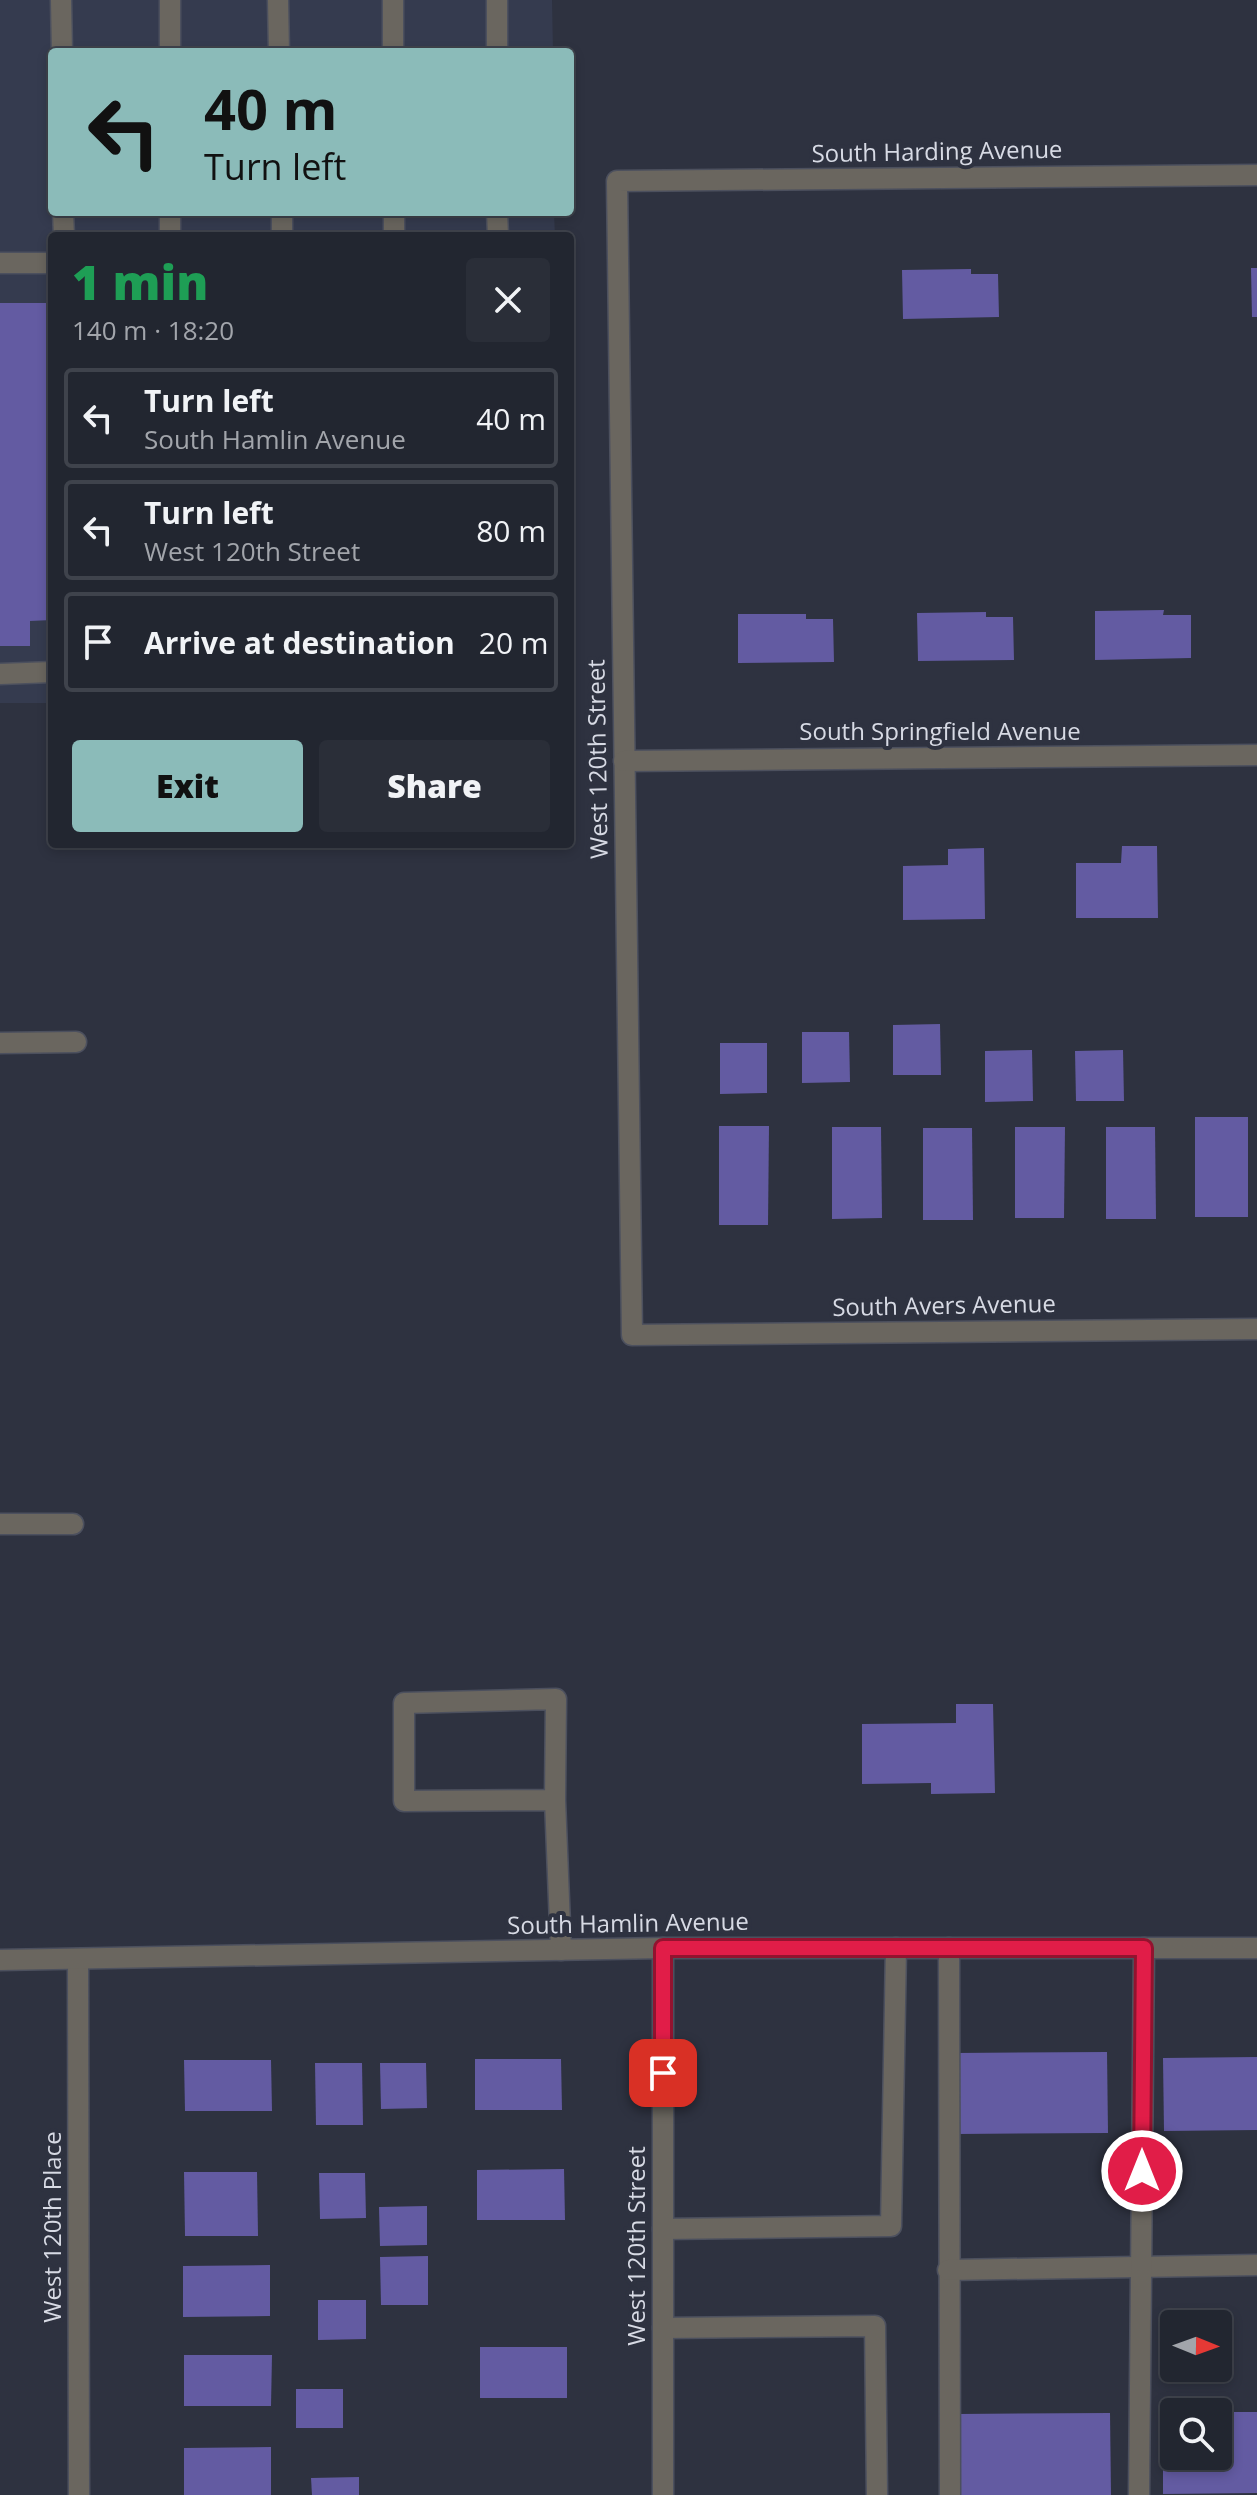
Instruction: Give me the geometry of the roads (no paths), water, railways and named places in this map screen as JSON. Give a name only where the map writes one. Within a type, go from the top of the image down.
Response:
[{"type":"street","points":[[61,0],[62,48]]},
{"type":"street","points":[[170,0],[170,48]]},
{"type":"street","points":[[278,0],[279,48]]},
{"type":"street","points":[[393,0],[393,48]]},
{"type":"street","points":[[497,0],[497,48]]},
{"type":"street","name":"South Harding Avenue","points":[[617,181],[1257,175]]},
{"type":"street","name":"West 120th Street","points":[[617,181],[632,1335]]},
{"type":"street","points":[[0,263],[48,263]]},
{"type":"street","points":[[0,674],[48,672]]},
{"type":"street","name":"South Springfield Avenue","points":[[624,761],[1257,755]]},
{"type":"street","points":[[0,1043],[76,1042]]},
{"type":"street","name":"South Avers Avenue","points":[[632,1335],[1257,1329]]},
{"type":"street","points":[[0,1524],[73,1524]]},
{"type":"street","points":[[555,1800],[404,1801],[404,1703],[556,1699],[555,1800],[561,1950]]},
{"type":"street","name":"West 120th Street","points":[[663,1948],[663,2495]]},
{"type":"street","name":"South Hamlin Avenue","points":[[0,1960],[663,1948],[1257,1948]]},
{"type":"street","points":[[663,2229],[891,2226],[896,1948]]},
{"type":"street","points":[[949,1948],[950,2495]]},
{"type":"street","points":[[1139,2495],[1144,1948]]},
{"type":"street","name":"West 120th Place","points":[[78,1959],[79,2495]]},
{"type":"street","points":[[948,2270],[1257,2265]]},
{"type":"street","points":[[663,2328],[875,2326],[877,2495]]}]
